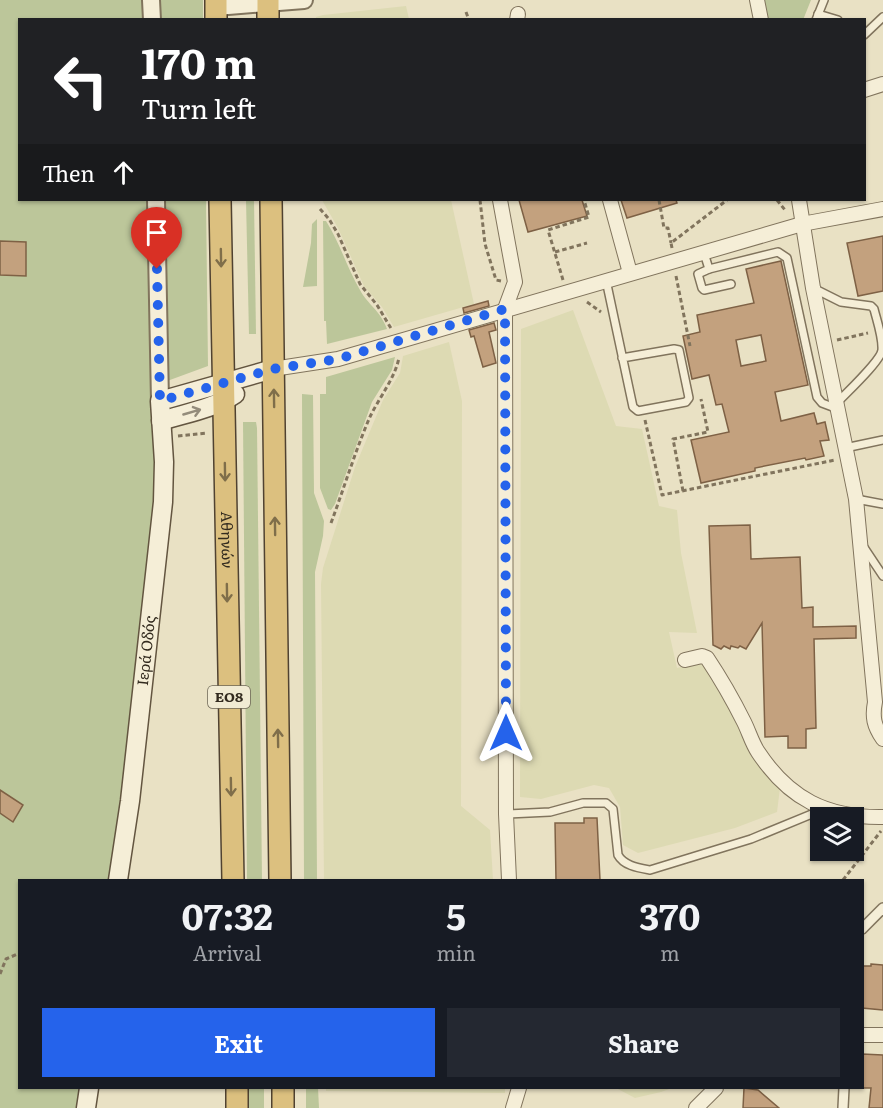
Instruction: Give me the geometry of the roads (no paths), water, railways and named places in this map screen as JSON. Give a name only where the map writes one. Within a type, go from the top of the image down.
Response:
[{"type":"highway","name":"Αθηνών","points":[[220,201],[233,879]]},
{"type":"highway","points":[[271,201],[280,879]]},
{"type":"highway","points":[[237,1089],[237,1108]]},
{"type":"highway","points":[[283,1089],[283,1108]]},
{"type":"main road","points":[[161,429],[223,393],[273,369]]},
{"type":"main road","points":[[160,401],[223,393]]},
{"type":"main road","name":"Ιερά Οδός","points":[[118,879],[130,801],[163,502],[164,462],[160,401]]},
{"type":"main road","points":[[86,1108],[88,1089]]},
{"type":"street","points":[[151,0],[152,18]]},
{"type":"street","points":[[216,9],[268,7],[304,0]]},
{"type":"street","points":[[757,0],[761,18]]},
{"type":"street","points":[[866,89],[883,84]]},
{"type":"street","name":"Ιερά Οδός","points":[[156,201],[160,401]]},
{"type":"street","points":[[500,201],[515,282],[505,309],[506,814],[509,879]]},
{"type":"street","points":[[610,201],[630,273]]},
{"type":"street","points":[[799,201],[813,288],[856,499],[879,698],[872,716],[876,729],[883,739]]},
{"type":"street","points":[[273,369],[338,359],[802,224],[883,209]]},
{"type":"street","points":[[685,660],[702,656],[707,658],[732,698],[757,750],[777,777],[794,794],[820,807]]},
{"type":"street","points":[[864,818],[883,817]]},
{"type":"street","points":[[864,927],[883,908]]},
{"type":"street","points":[[864,1035],[883,1035]]},
{"type":"street","points":[[513,1108],[519,1089]]},
{"type":"street","points":[[698,1107],[715,1089]]},
{"type":"street","points":[[843,1108],[844,1089]]},
{"type":"lane","points":[[817,17],[824,0]]},
{"type":"lane","points":[[866,33],[883,17]]},
{"type":"lane","points":[[731,284],[704,290],[698,274],[778,252],[784,254],[787,258],[817,398],[822,403],[837,406],[882,354],[879,330],[874,309],[871,306],[841,302],[813,288]]},
{"type":"lane","points":[[704,253],[710,269]]},
{"type":"lane","points":[[606,280],[622,358],[633,407],[638,411],[686,402],[689,398],[679,350],[622,358]]},
{"type":"lane","points":[[846,453],[883,440]]},
{"type":"lane","points":[[856,499],[883,504]]},
{"type":"lane","points":[[862,544],[883,576]]},
{"type":"lane","points":[[506,814],[550,812],[583,803],[606,802],[614,809],[618,855],[621,860],[650,870],[751,839],[810,815]]}]
